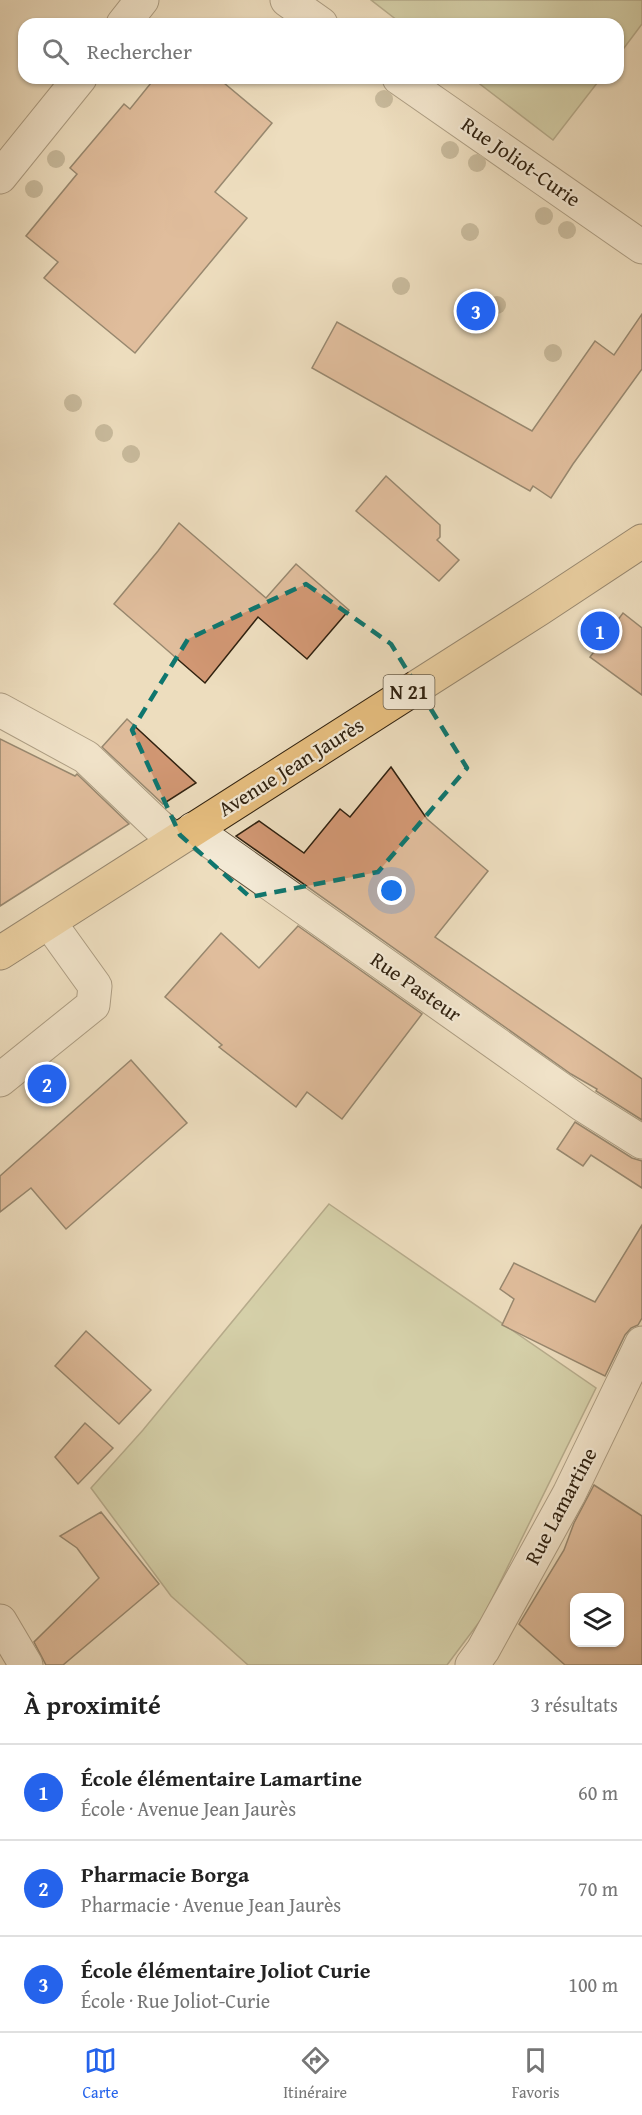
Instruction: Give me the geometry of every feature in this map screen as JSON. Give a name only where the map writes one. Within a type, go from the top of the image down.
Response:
[{"type":"main road","name":"Avenue Jean Jaurès","points":[[0,953],[642,541]]},
{"type":"street","points":[[128,18],[142,0]]},
{"type":"street","points":[[286,0],[312,18]]},
{"type":"street","points":[[0,177],[75,84]]},
{"type":"street","name":"Rue Joliot-Curie","points":[[408,84],[642,247]]},
{"type":"street","name":"Rue Pasteur","points":[[0,710],[86,758],[184,835],[583,1105],[642,1142]]},
{"type":"street","points":[[0,1080],[93,1005],[95,986],[49,922]]},
{"type":"street","name":"Rue Lamartine","points":[[472,1665],[483,1650],[569,1494],[642,1343]]},
{"type":"street","points":[[0,1621],[26,1665]]},
{"type":"highlighted area","points":[[306,584],[391,644],[467,768],[378,872],[250,897],[180,835],[132,730],[188,639]]},
{"type":"green space","points":[[371,0],[642,0],[642,24],[624,48],[624,18],[394,18]]},
{"type":"green space","points":[[480,84],[596,84],[553,140]]},
{"type":"green space","points":[[329,1204],[596,1388],[483,1617],[447,1665],[248,1665],[171,1596],[91,1488],[143,1430]]},
{"type":"building","points":[[150,84],[225,84],[272,123],[215,192],[247,218],[135,353],[44,278],[58,262],[26,236],[77,174],[70,168],[124,104],[130,109]]},
{"type":"building","points":[[642,314],[642,369],[551,498],[533,486],[530,491],[312,368],[337,322],[532,431],[595,341],[614,355]]},
{"type":"building","points":[[386,476],[440,525],[440,537],[437,540],[459,560],[439,581],[356,511]]},
{"type":"building","points":[[179,523],[266,598],[296,564],[349,610],[307,659],[258,617],[205,683],[114,604]]},
{"type":"building","points":[[623,613],[642,628],[642,695],[590,657]]},
{"type":"building","points":[[127,719],[196,783],[163,804],[102,747]]},
{"type":"building","points":[[0,739],[75,776],[77,774],[129,824],[0,906]]},
{"type":"building","points":[[391,767],[427,819],[488,871],[435,937],[642,1079],[642,1120],[571,1074],[236,836],[259,821],[304,853],[340,809],[350,817]]},
{"type":"building","points":[[298,926],[422,1014],[342,1119],[307,1092],[296,1107],[219,1047],[222,1045],[165,997],[221,933],[259,968]]},
{"type":"building","points":[[131,1060],[187,1123],[66,1229],[31,1188],[0,1212],[0,1176]]},
{"type":"building","points":[[575,1122],[632,1158],[642,1161],[642,1188],[591,1155],[583,1166],[557,1149]]},
{"type":"building","points":[[642,1225],[642,1318],[638,1325],[631,1328],[625,1335],[605,1376],[502,1325],[514,1299],[500,1289],[514,1263],[595,1302]]},
{"type":"building","points":[[86,1331],[151,1390],[119,1424],[55,1366]]},
{"type":"building","points":[[85,1423],[113,1448],[78,1484],[55,1457]]},
{"type":"building","points":[[594,1485],[642,1516],[642,1665],[565,1665],[519,1624],[564,1550],[574,1523]]},
{"type":"building","points":[[101,1512],[159,1584],[63,1665],[46,1665],[34,1642],[99,1578],[77,1548],[60,1536]]},
{"type":"place","name":"École élémentaire Joliot Curie","points":[[476,311]]},
{"type":"place","name":"École élémentaire Lamartine","points":[[600,631]]},
{"type":"place","name":"Pharmacie Borga","points":[[47,1084]]}]
